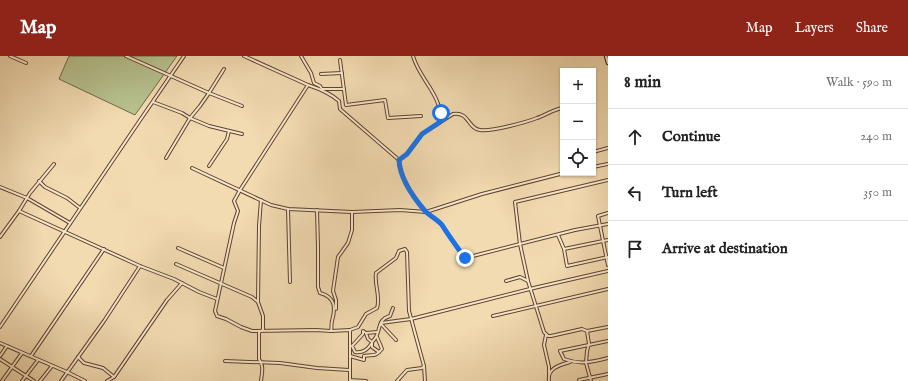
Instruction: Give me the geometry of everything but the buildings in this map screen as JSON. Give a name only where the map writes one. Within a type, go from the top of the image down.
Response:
[{"type":"main road","points":[[606,56],[608,63]]},
{"type":"street","points":[[10,56],[26,63]]},
{"type":"street","points":[[126,56],[180,79],[208,93],[242,106]]},
{"type":"street","points":[[0,327],[184,56]]},
{"type":"street","points":[[244,56],[308,85],[322,89],[344,89]]},
{"type":"street","points":[[301,56],[311,73],[314,83],[339,101],[340,109],[399,160],[399,170],[403,180],[426,212],[441,224],[445,232],[465,258],[558,234],[608,224]]},
{"type":"street","points":[[413,56],[415,63],[435,98],[441,113],[440,122]]},
{"type":"street","points":[[340,60],[346,105],[385,100],[388,118],[421,116]]},
{"type":"street","points":[[166,158],[190,118],[201,105],[224,69]]},
{"type":"street","points":[[321,74],[342,73]]},
{"type":"street","points":[[308,85],[234,201],[238,210],[215,311],[217,316],[246,329],[259,332],[350,330],[358,327],[366,314],[376,308],[379,301],[375,279],[376,273],[396,258],[399,251],[405,249],[407,252],[408,303],[424,366],[425,381]]},
{"type":"street","points":[[153,102],[182,113],[209,126],[242,134]]},
{"type":"street","points":[[399,160],[407,154],[422,134],[453,114],[463,115],[473,126],[481,130],[512,126],[560,109]]},
{"type":"street","points":[[209,166],[227,139],[229,131]]},
{"type":"street","points":[[596,151],[608,148]]},
{"type":"street","points":[[0,237],[39,181],[54,164]]},
{"type":"street","points":[[596,166],[608,164]]},
{"type":"street","points":[[192,168],[261,200],[288,209],[352,212],[400,210],[426,212],[482,194],[560,174]]},
{"type":"street","points":[[549,381],[549,367],[544,345],[546,335],[528,280],[520,244],[515,202],[608,180]]},
{"type":"street","points":[[39,181],[45,187],[68,198],[80,208]]},
{"type":"street","points":[[0,187],[27,198],[70,222]]},
{"type":"street","points":[[261,200],[259,220],[258,302],[263,316],[263,330],[259,332],[259,359],[262,363],[261,381]]},
{"type":"street","points":[[288,209],[290,282]]},
{"type":"street","points":[[316,210],[318,286],[320,293],[330,297],[335,313]]},
{"type":"street","points":[[19,211],[217,299]]},
{"type":"street","points":[[332,331],[332,321],[335,313],[336,300],[333,291],[338,257],[348,243],[352,212]]},
{"type":"street","points":[[608,213],[598,216],[608,265]]},
{"type":"street","points":[[558,234],[564,249],[567,266],[607,257]]},
{"type":"street","points":[[564,249],[608,240]]},
{"type":"street","points":[[178,248],[224,268]]},
{"type":"street","points":[[30,356],[104,249]]},
{"type":"street","points":[[176,264],[252,297],[258,302]]},
{"type":"street","points":[[60,381],[104,321],[140,266]]},
{"type":"street","points":[[381,323],[411,319],[608,271]]},
{"type":"street","points":[[506,281],[520,277],[528,280]]},
{"type":"street","points":[[107,381],[114,377],[167,300],[182,283]]},
{"type":"street","points":[[493,316],[608,289]]},
{"type":"street","points":[[351,347],[355,352],[364,352],[376,337],[381,323],[385,318],[390,316],[392,308]]},
{"type":"street","points":[[381,323],[396,340]]},
{"type":"street","points":[[358,327],[366,333],[372,347],[379,352]]},
{"type":"street","points":[[546,335],[551,336],[582,329],[587,331],[608,328]]},
{"type":"street","points":[[350,330],[350,381],[366,381]]},
{"type":"street","points":[[351,347],[363,331]]},
{"type":"street","points":[[587,331],[588,344],[586,363],[590,379]]},
{"type":"street","points":[[366,333],[377,332]]},
{"type":"street","points":[[350,356],[364,360],[364,356],[372,357],[377,355],[382,349],[378,338],[376,337]]},
{"type":"street","points":[[572,363],[564,359],[560,351],[608,341]]},
{"type":"street","points":[[0,343],[85,381]]},
{"type":"street","points":[[7,346],[0,358],[34,381]]},
{"type":"street","points":[[2,381],[22,353]]},
{"type":"street","points":[[78,357],[84,363],[103,368],[114,377]]},
{"type":"street","points":[[549,375],[556,366],[572,363],[586,363],[608,358]]},
{"type":"street","points":[[22,381],[38,360]]},
{"type":"street","points":[[225,361],[280,363],[317,368],[349,370]]},
{"type":"street","points":[[40,381],[52,366]]},
{"type":"street","points":[[397,381],[407,370],[422,368],[424,366]]},
{"type":"street","points":[[579,380],[590,379],[608,374]]},
{"type":"green space","points":[[69,56],[177,56],[135,115],[59,79]]},
{"type":"route","points":[[441,113],[440,122],[422,134],[407,154],[399,160],[399,170],[410,191],[426,212],[441,224],[445,232],[465,258]]}]
